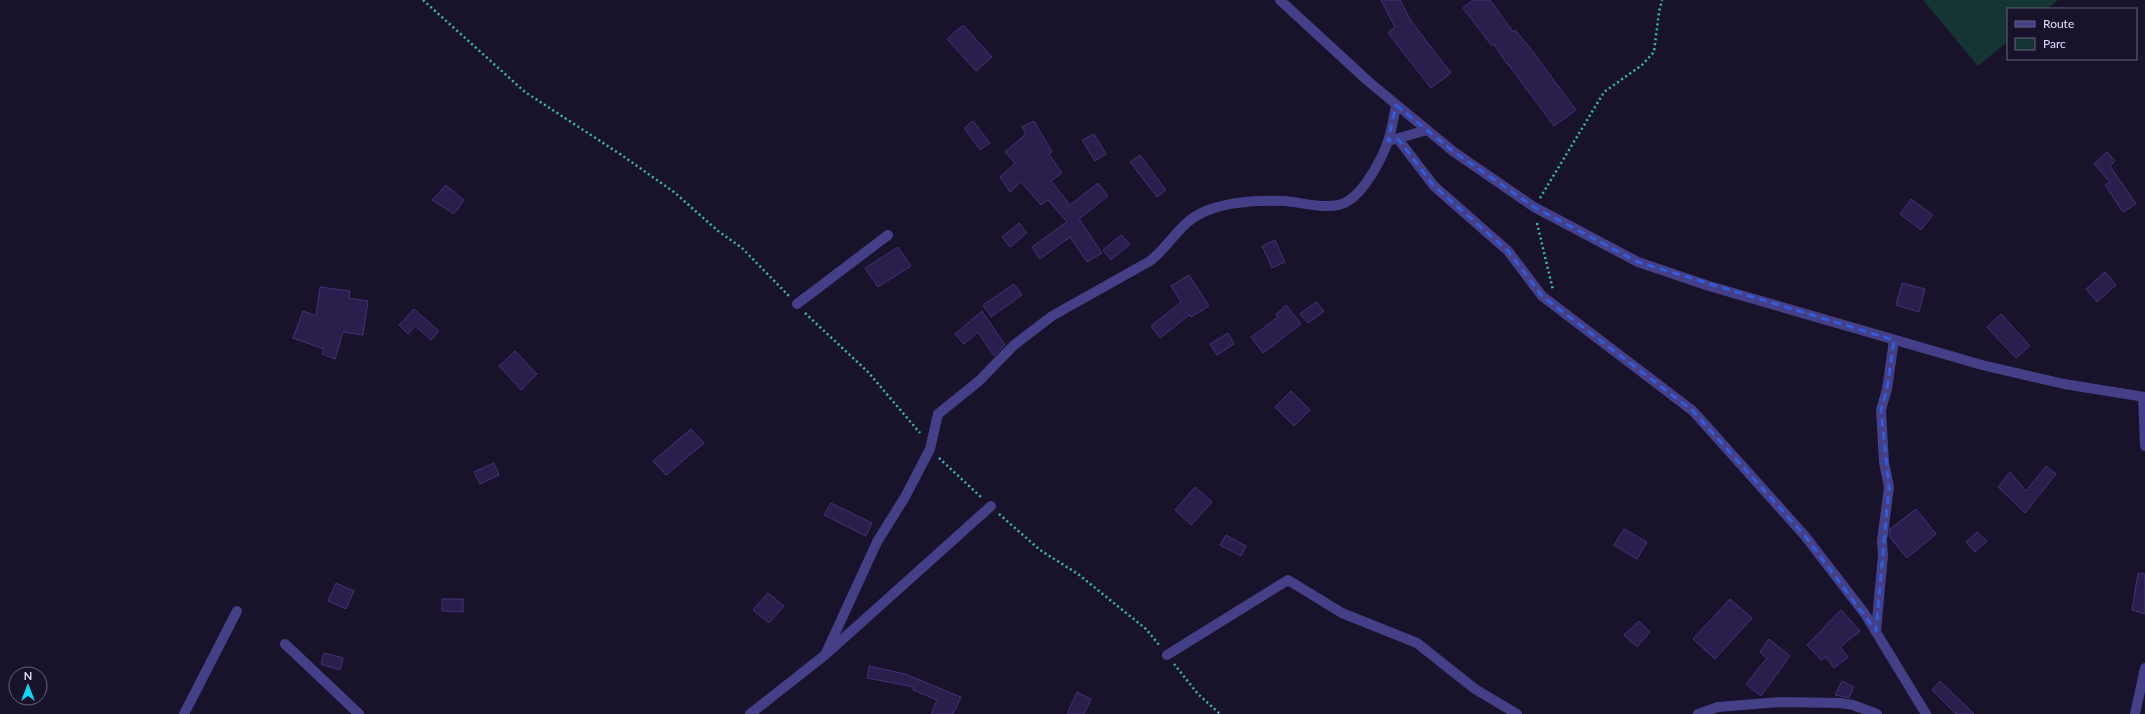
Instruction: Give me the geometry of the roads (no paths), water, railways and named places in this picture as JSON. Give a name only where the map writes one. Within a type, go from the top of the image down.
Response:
[{"type":"street","points":[[1280,0],[1396,106],[1454,152],[1534,207],[1638,262],[1709,286],[1997,369],[2064,384],[2144,397],[2145,446]]},
{"type":"street","points":[[825,656],[876,542],[905,497],[930,449],[938,414],[979,382],[1014,345],[1052,316],[1150,261],[1157,255],[1175,232],[1183,225],[1206,211],[1237,202],[1284,201],[1329,206],[1348,202],[1366,183],[1393,140],[1396,106]]},
{"type":"street","points":[[1393,140],[1427,130]]},
{"type":"street","points":[[1393,140],[1434,186],[1508,251],[1542,296],[1693,411],[1805,536],[1876,631],[1926,714]]},
{"type":"street","points":[[797,304],[888,235]]},
{"type":"street","points":[[1876,631],[1883,555],[1882,541],[1889,487],[1884,462],[1881,410],[1887,389],[1894,340]]},
{"type":"street","points":[[750,714],[825,656],[991,506]]},
{"type":"street","points":[[1167,655],[1288,580],[1342,613],[1417,643],[1475,689],[1517,714]]},
{"type":"street","points":[[184,714],[237,611]]},
{"type":"street","points":[[285,644],[359,714]]},
{"type":"street","points":[[2135,714],[2145,668]]},
{"type":"street","points":[[1698,714],[1718,707],[1780,702],[1840,703],[1853,705],[1877,714]]}]
